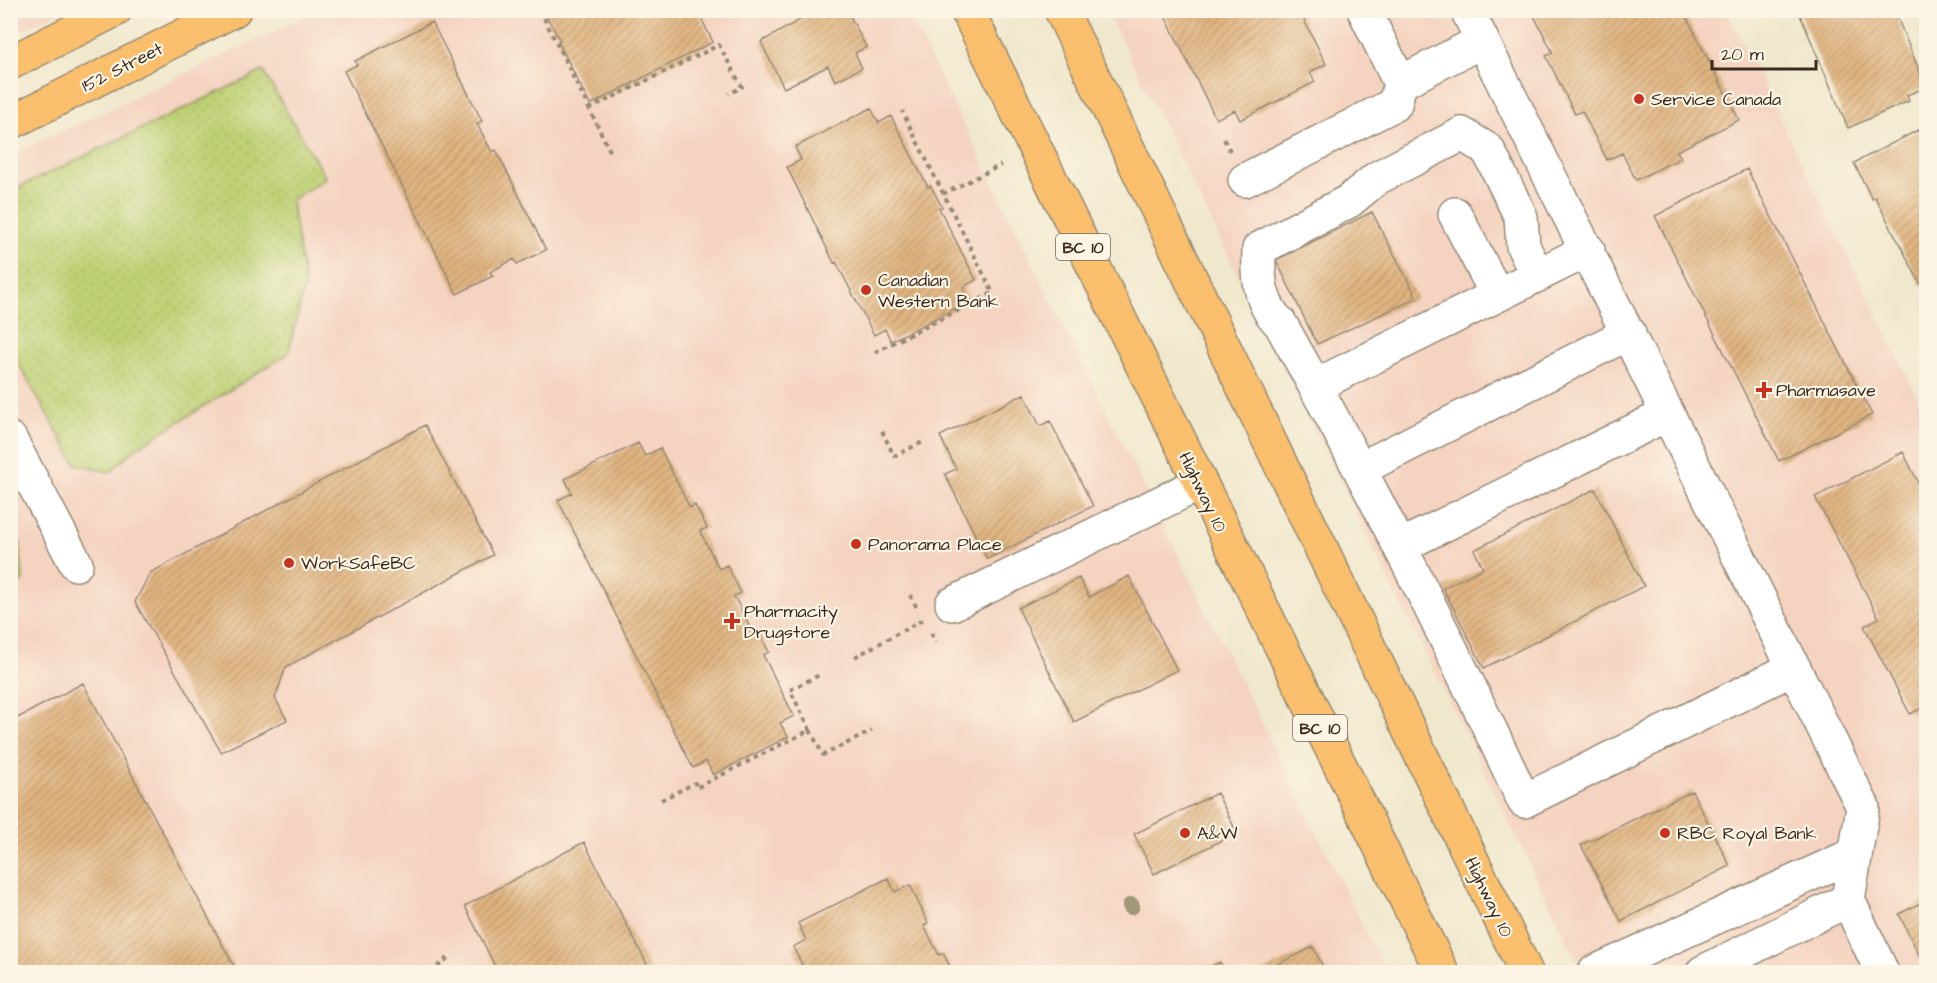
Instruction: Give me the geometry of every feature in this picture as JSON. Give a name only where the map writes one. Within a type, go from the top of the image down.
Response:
[{"type":"main road","points":[[10,63],[115,10]]},
{"type":"main road","name":"152 Street","points":[[10,123],[234,10]]},
{"type":"main road","name":"Highway 10","points":[[967,10],[1199,484],[1442,972]]},
{"type":"main road","name":"Highway 10","points":[[1061,10],[1526,972]]},
{"type":"lane","points":[[1245,180],[1395,104],[1401,83],[1364,10]]},
{"type":"lane","points":[[1467,10],[1863,807],[1848,900],[1872,969]]},
{"type":"lane","points":[[1401,83],[1482,41]]},
{"type":"lane","points":[[1537,275],[1523,246],[1521,217],[1488,150],[1462,134],[1377,178],[1349,201],[1259,249],[1258,283],[1273,316],[1280,323],[1401,546],[1524,801],[1794,668]]},
{"type":"lane","points":[[1455,214],[1497,295]]},
{"type":"lane","points":[[1315,386],[1588,250]]},
{"type":"lane","points":[[1360,469],[1629,333]]},
{"type":"lane","points":[[1401,546],[1668,414]]},
{"type":"lane","points":[[10,439],[76,564]]},
{"type":"lane","points":[[952,604],[1199,484]]},
{"type":"lane","points":[[1595,972],[1855,854]]},
{"type":"lane","points":[[1703,972],[1848,900]]},
{"type":"path","points":[[540,10],[612,155]]},
{"type":"path","points":[[589,109],[719,45],[742,87],[729,94]]},
{"type":"path","points":[[875,352],[993,293],[902,111]]},
{"type":"path","points":[[944,194],[1001,165]]},
{"type":"path","points":[[882,430],[894,456],[923,441]]},
{"type":"path","points":[[855,657],[923,619]]},
{"type":"path","points":[[821,674],[790,690],[823,755],[872,731]]},
{"type":"path","points":[[661,800],[695,783],[696,788],[810,730]]},
{"type":"path","points":[[430,972],[448,958]]},
{"type":"shaded area","points":[[11,10],[61,10],[61,11],[11,36]]},
{"type":"shaded area","points":[[318,11],[907,11],[1386,972],[11,972],[10,156]]},
{"type":"shaded area","points":[[1107,11],[1727,11],[1926,414],[1926,972],[1583,972]]},
{"type":"green space","points":[[263,71],[326,178],[291,200],[305,284],[288,354],[135,449],[110,472],[76,464],[11,351],[11,191]]},
{"type":"green space","points":[[10,523],[20,542],[23,580],[11,594]]},
{"type":"building","points":[[543,10],[697,10],[713,42],[590,105],[558,41],[560,40]]},
{"type":"building","points":[[817,10],[847,10],[866,47],[855,53],[862,68],[835,81],[828,66],[784,88],[761,42]]},
{"type":"building","points":[[1162,10],[1299,10],[1326,64],[1310,72],[1315,82],[1240,120],[1235,110],[1216,119]]},
{"type":"building","points":[[1531,10],[1683,10],[1739,120],[1677,151],[1681,158],[1636,180],[1622,153],[1607,160],[1582,111],[1575,114],[1546,56],[1553,53]]},
{"type":"building","points":[[1798,10],[1894,10],[1926,87],[1907,95],[1909,101],[1848,128]]},
{"type":"building","points":[[432,22],[482,121],[477,124],[492,152],[496,150],[546,250],[517,264],[514,259],[490,272],[493,276],[457,294],[344,71],[357,65],[355,61]]},
{"type":"building","points":[[871,108],[879,123],[891,116],[928,187],[931,186],[942,207],[939,208],[976,280],[963,287],[970,301],[891,341],[885,329],[874,335],[836,262],[834,263],[787,167],[801,160],[795,147]]},
{"type":"building","points":[[1918,130],[1922,138],[1926,135],[1926,281],[1921,285],[1875,197],[1872,199],[1854,163]]},
{"type":"building","points":[[1747,169],[1872,415],[1779,461],[1655,216]]},
{"type":"building","points":[[1372,212],[1417,298],[1317,344],[1276,260]]},
{"type":"building","points":[[1024,394],[1040,426],[1050,421],[1093,506],[987,559],[945,474],[956,469],[940,436]]},
{"type":"building","points":[[425,425],[493,555],[286,667],[275,698],[287,720],[221,752],[135,602],[150,573]]},
{"type":"building","points":[[638,443],[645,456],[660,448],[690,508],[695,505],[707,528],[700,531],[719,569],[727,565],[741,593],[734,596],[753,633],[758,631],[769,652],[763,655],[794,716],[780,723],[788,737],[713,775],[706,761],[693,768],[558,500],[572,493],[565,479]]},
{"type":"building","points":[[1903,452],[1926,498],[1926,706],[1910,714],[1864,626],[1879,618],[1815,497]]},
{"type":"building","points":[[1595,489],[1644,586],[1484,668],[1443,588],[1483,568],[1474,550]]},
{"type":"building","points":[[1129,576],[1177,670],[1074,722],[1018,608],[1079,578],[1089,597]]},
{"type":"building","points":[[83,683],[237,972],[10,972],[10,722]]},
{"type":"building","points":[[1692,791],[1730,866],[1621,921],[1581,845]]},
{"type":"building","name":"A&W","points":[[1217,793],[1237,833],[1154,874],[1134,834]]},
{"type":"building","points":[[584,842],[651,972],[498,972],[465,906]]},
{"type":"building","points":[[888,878],[895,892],[910,885],[928,923],[924,926],[939,955],[943,953],[953,972],[806,972],[793,947],[806,940],[798,923]]},
{"type":"building","points":[[1926,900],[1926,959],[1922,961],[1899,914]]},
{"type":"building","points":[[1313,947],[1326,972],[1262,972]]},
{"type":"building","points":[[1220,962],[1225,972],[1200,972]]},
{"type":"place","name":"Service Canada","points":[[1639,99]]},
{"type":"place","name":"Canadian Western Bank","points":[[866,290]]},
{"type":"place","name":"Pharmasave","points":[[1764,390]]},
{"type":"place","name":"Panorama Place","points":[[856,544]]},
{"type":"place","name":"WorkSafeBC","points":[[289,563]]},
{"type":"place","name":"Pharmacity Drugstore","points":[[732,621]]},
{"type":"place","name":"A&W","points":[[1185,833]]},
{"type":"place","name":"RBC Royal Bank","points":[[1665,833]]}]
